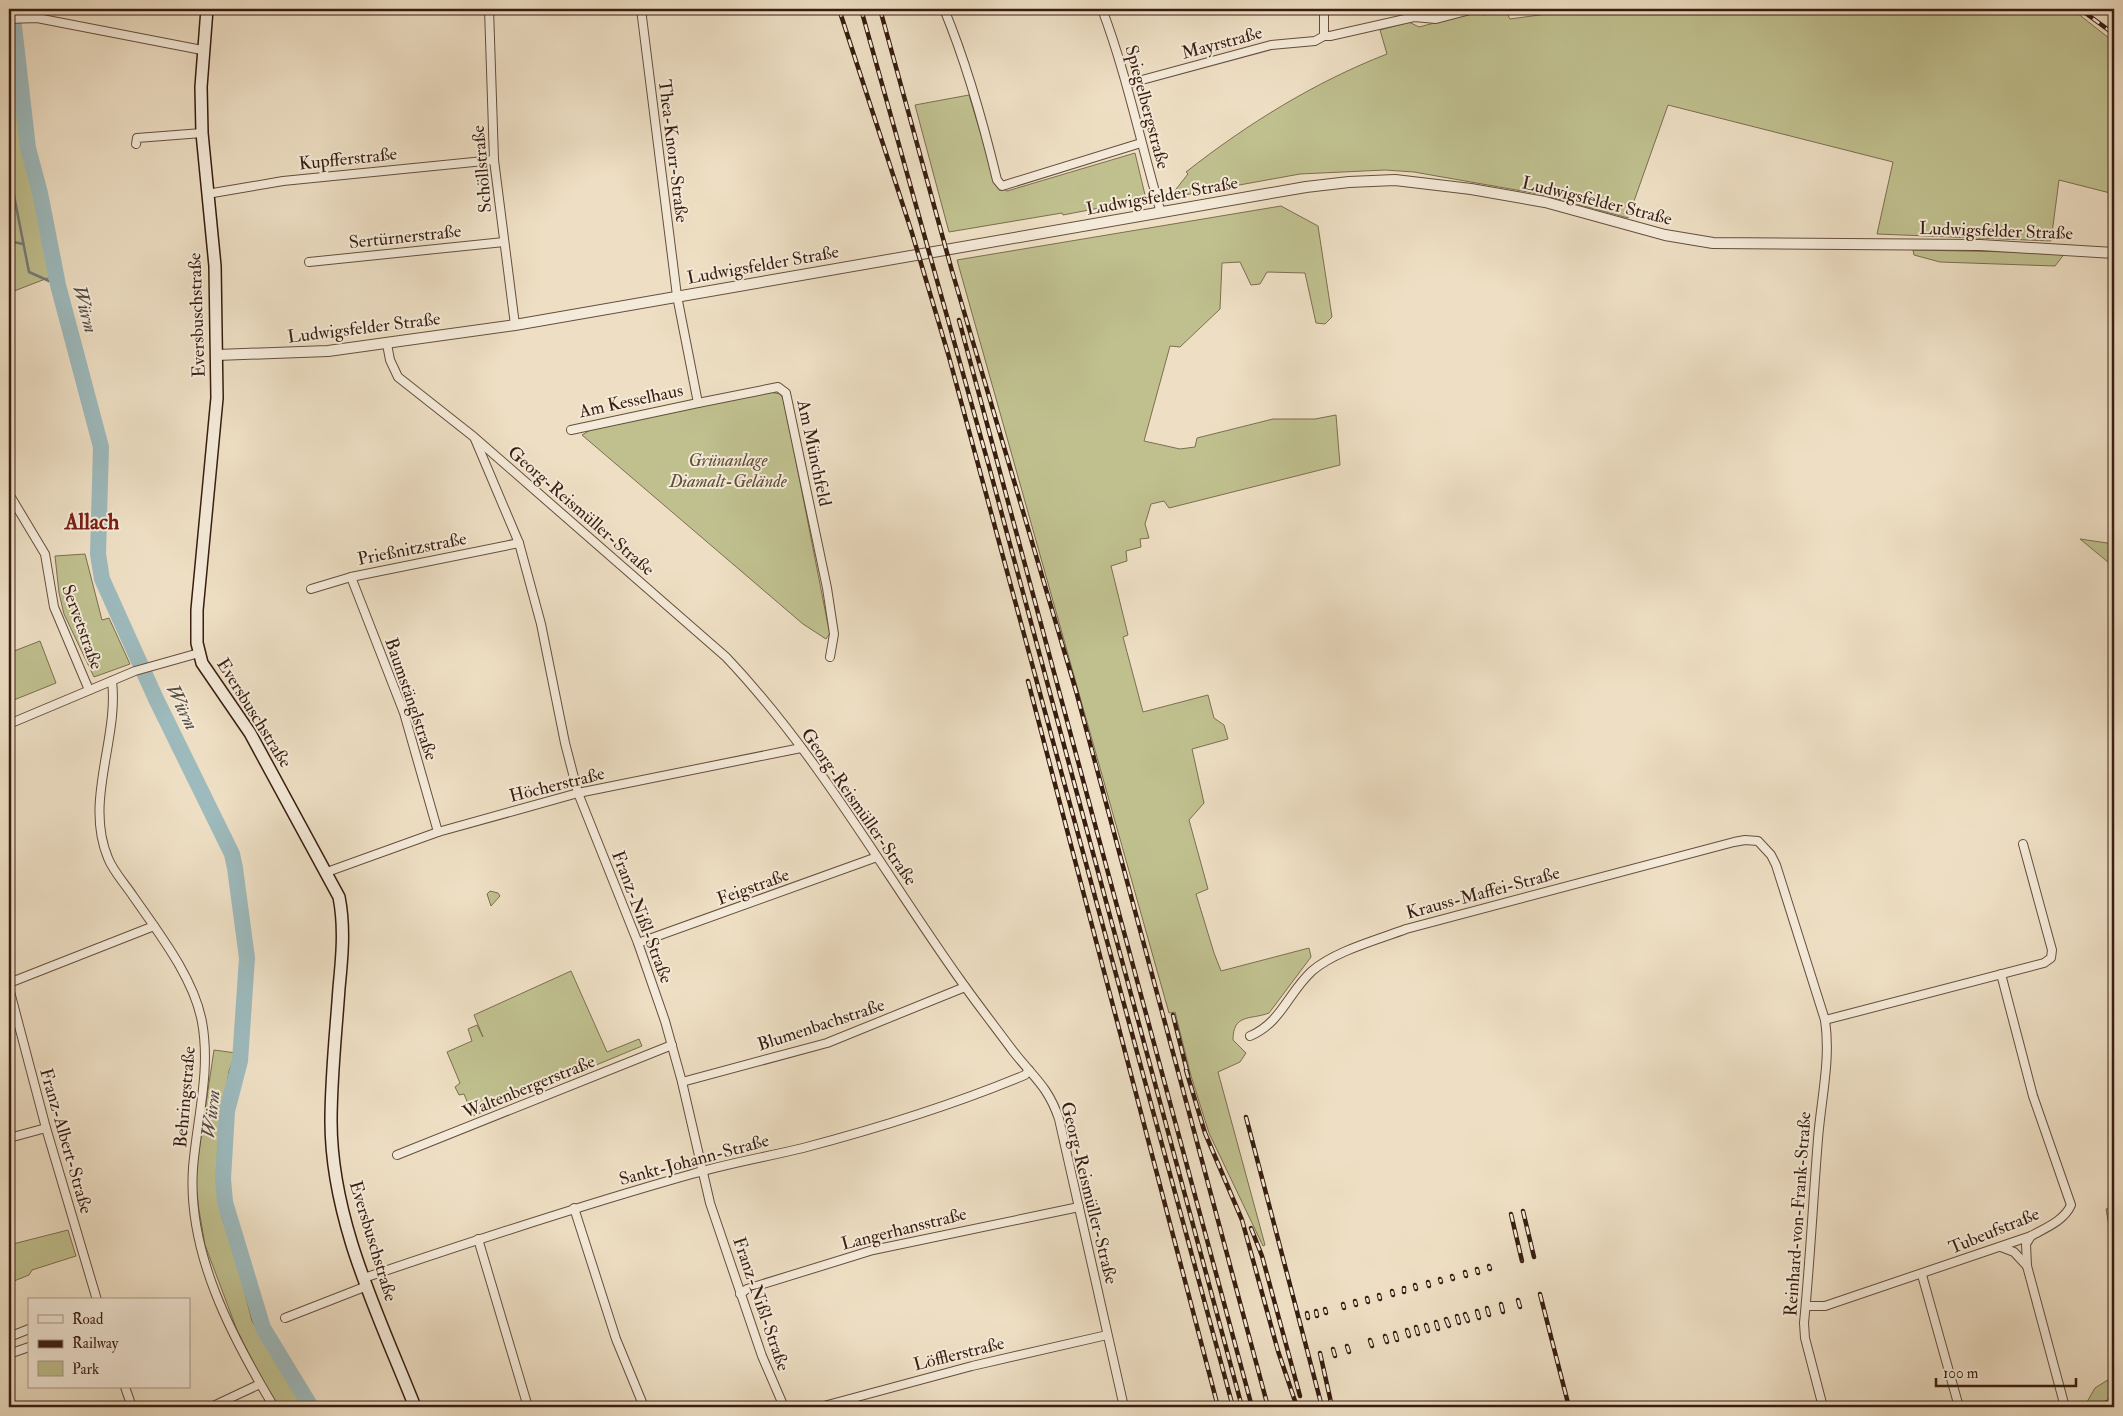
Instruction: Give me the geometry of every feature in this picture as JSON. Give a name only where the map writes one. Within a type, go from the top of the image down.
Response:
[{"type":"main road","name":"Eversbuschstraße","points":[[207,9],[202,50],[202,133],[216,266],[217,355],[215,430],[197,610],[199,653],[207,672],[250,733],[297,822],[337,891],[342,910],[341,963],[331,1122],[339,1198],[365,1282],[415,1407]]},
{"type":"street","name":"Schöllstraße","points":[[489,9],[494,160],[516,325]]},
{"type":"street","name":"Thea-Knorr-Straße","points":[[640,9],[677,296]]},
{"type":"street","points":[[944,9],[972,88],[997,180],[1002,186],[1141,144]]},
{"type":"street","name":"Spiegelbergstraße","points":[[1102,9],[1127,84],[1141,144],[1161,213]]},
{"type":"street","points":[[1324,9],[1324,36]]},
{"type":"street","name":"Mayrstraße","points":[[1127,84],[1271,45],[1316,41],[1324,36],[1414,17],[1436,19],[1474,9]]},
{"type":"street","points":[[9,19],[46,20],[202,50]]},
{"type":"street","points":[[136,144],[137,138],[202,133]]},
{"type":"street","name":"Kupfferstraße","points":[[207,194],[283,181],[494,160]]},
{"type":"street","name":"Ludwigsfelder Straße","points":[[217,355],[328,352],[516,325],[1306,187],[1363,181],[1395,180],[1546,202],[1664,235],[1713,243],[1980,245],[2114,253]]},
{"type":"street","name":"Sertürnerstraße","points":[[309,262],[504,242]]},
{"type":"street","points":[[677,296],[698,403]]},
{"type":"street","name":"Georg-Reismüller-Straße","points":[[387,344],[390,360],[398,377],[474,437],[726,656],[745,676],[801,748],[877,857],[921,925],[965,986],[1029,1070],[1042,1083],[1052,1099],[1079,1207],[1124,1407]]},
{"type":"street","name":"Am Münchfeld","points":[[698,403],[778,387],[786,393],[827,588],[834,634],[830,657]]},
{"type":"street","name":"Am Kesselhaus","points":[[571,430],[698,403]]},
{"type":"street","name":"Franz-Nißl-Straße","points":[[474,437],[519,543],[541,624],[565,743],[578,793],[638,944],[672,1045],[701,1171],[740,1294],[762,1356],[784,1407]]},
{"type":"street","name":"Servetstraße","points":[[9,494],[45,554],[54,607],[89,690]]},
{"type":"street","name":"Prießnitzstraße","points":[[311,589],[351,577],[519,543]]},
{"type":"street","name":"Baumstänglstraße","points":[[351,577],[404,713],[438,832]]},
{"type":"street","points":[[9,724],[135,671],[199,653]]},
{"type":"street","name":"Behringstraße","points":[[112,681],[112,719],[99,822],[108,858],[154,926],[185,977],[195,998],[206,1050],[193,1169],[192,1205],[197,1234],[222,1304],[260,1384],[274,1407]]},
{"type":"street","name":"Höcherstraße","points":[[327,872],[364,857],[438,832],[578,793],[801,748]]},
{"type":"street","name":"Krauss-Maffei-Straße","points":[[1250,1036],[1272,1024],[1300,983],[1314,969],[1326,961],[1364,945],[1406,929],[1734,842],[1745,840],[1758,841]]},
{"type":"street","name":"Reinhard-von-Frank-Straße","points":[[1758,841],[1771,854],[1776,865],[1825,1020],[1827,1066],[1818,1139],[1805,1338],[1823,1407]]},
{"type":"street","points":[[1825,1020],[2044,963],[2050,958],[2052,950],[2023,844]]},
{"type":"street","name":"Feigstraße","points":[[638,944],[877,857]]},
{"type":"street","points":[[9,983],[154,926]]},
{"type":"street","name":"Tubeufstraße","points":[[1806,1306],[1826,1306],[1922,1275],[2031,1236],[2061,1219],[2070,1206],[2033,1096],[2001,974]]},
{"type":"street","name":"Blumenbachstraße","points":[[682,1082],[827,1043],[965,986]]},
{"type":"street","name":"Franz-Albert-Straße","points":[[9,988],[46,1128],[96,1298]]},
{"type":"street","name":"Waltenbergerstraße","points":[[397,1155],[672,1045]]},
{"type":"street","name":"Sankt-Johann-Straße","points":[[285,1318],[365,1282],[478,1239],[574,1208],[701,1171],[803,1148],[911,1118],[961,1101],[1025,1074],[1029,1070]]},
{"type":"street","points":[[9,1138],[46,1128]]},
{"type":"street","name":"Langerhansstraße","points":[[740,1294],[747,1289],[873,1250],[1079,1207]]},
{"type":"street","points":[[574,1208],[616,1339],[644,1407]]},
{"type":"street","points":[[2031,1236],[2026,1244],[2027,1266],[2065,1407]]},
{"type":"street","points":[[478,1239],[528,1407]]},
{"type":"street","points":[[2001,1246],[2014,1252],[2027,1266]]},
{"type":"street","points":[[1922,1275],[1959,1407]]},
{"type":"street","points":[[9,1337],[28,1329]]},
{"type":"street","name":"Löfflerstraße","points":[[820,1407],[972,1366],[1107,1334]]},
{"type":"street","points":[[9,1354],[28,1347]]},
{"type":"street","points":[[212,1407],[260,1384]]},
{"type":"street","points":[[125,1388],[132,1407]]},
{"type":"street","points":[[2103,1407],[2114,1402]]},
{"type":"green space","points":[[1505,9],[1510,19],[1583,9],[2072,9],[2114,42],[2114,194],[2059,180],[2051,241],[1877,234],[1893,162],[1668,105],[1628,218],[1539,194],[1414,172],[1385,170],[1300,174],[1184,195],[1173,193],[1188,174],[1186,172],[1257,121],[1308,91],[1387,54],[1380,30],[1409,22],[1419,27],[1477,12],[1484,15]]},
{"type":"green space","points":[[9,23],[12,23],[22,124],[53,276],[9,293]]},
{"type":"green space","points":[[969,95],[996,185],[1007,191],[1135,153],[1146,199],[1063,215],[1062,213],[949,232],[915,105]]},
{"type":"green space","points":[[1281,206],[1318,226],[1332,317],[1325,324],[1316,323],[1305,273],[1267,272],[1260,284],[1251,285],[1240,262],[1222,263],[1220,309],[1180,347],[1170,346],[1144,441],[1180,449],[1195,447],[1197,438],[1273,419],[1315,419],[1336,415],[1340,465],[1169,508],[1164,501],[1151,504],[1145,524],[1149,538],[1140,539],[1141,547],[1126,551],[1127,561],[1111,566],[1128,635],[1123,637],[1143,712],[1208,695],[1214,718],[1224,725],[1228,739],[1192,749],[1204,803],[1189,820],[1208,889],[1196,894],[1221,971],[1309,948],[1311,957],[1269,1013],[1244,1019],[1236,1025],[1233,1040],[1246,1053],[1240,1062],[1218,1072],[1265,1245],[1263,1246],[1209,1133],[1191,1076],[1175,1012],[1169,1013],[957,260]]},
{"type":"green space","points":[[1913,250],[2065,253],[2055,266],[1940,262],[1914,255]]},
{"type":"green space","name":"Grünanlage Diamalt-Gelände","points":[[770,392],[780,394],[784,400],[830,633],[826,639],[803,624],[582,435],[592,429]]},
{"type":"green space","points":[[2080,539],[2114,544],[2114,567]]},
{"type":"green space","points":[[85,554],[102,620],[109,618],[130,664],[94,677],[64,614],[59,593],[55,556]]},
{"type":"green space","points":[[40,641],[56,683],[9,702],[9,653]]},
{"type":"green space","points":[[490,891],[498,893],[500,896],[491,906],[487,894]]},
{"type":"green space","points":[[571,971],[607,1052],[639,1039],[642,1046],[473,1116],[464,1094],[459,1095],[455,1087],[460,1083],[447,1052],[472,1041],[468,1029],[477,1025],[483,1037],[474,1015]]},
{"type":"green space","points":[[214,1050],[236,1053],[229,1071],[222,1120],[218,1181],[222,1218],[234,1250],[252,1321],[303,1407],[275,1407],[237,1330],[205,1245],[195,1177]]},
{"type":"green space","points":[[2114,1207],[2114,1254],[2106,1209]]},
{"type":"green space","points":[[68,1230],[76,1256],[32,1270],[29,1275],[9,1283],[9,1245]]},
{"type":"green space","points":[[2114,1376],[2114,1407],[2084,1407],[2095,1388]]},
{"type":"waterway","name":"Würm","points":[[12,9],[28,148],[40,193],[58,285],[101,447],[98,554],[102,579],[156,699],[232,854],[235,868],[247,958],[240,1061],[227,1111],[223,1179],[225,1202],[263,1328],[311,1407]]},
{"type":"waterway","points":[[9,53],[14,44]]},
{"type":"waterway","points":[[9,170],[29,272],[58,285]]},
{"type":"waterway","points":[[9,211],[15,208]]},
{"type":"waterway","points":[[9,241],[23,244]]},
{"type":"railway","points":[[839,9],[912,233],[949,357],[1233,1407]]},
{"type":"railway","points":[[861,9],[990,470],[1242,1407]]},
{"type":"railway","points":[[880,9],[952,271],[1076,691],[1268,1407]]},
{"type":"railway","points":[[2080,9],[2114,34]]},
{"type":"railway","points":[[959,320],[1252,1407]]},
{"type":"railway","points":[[1028,681],[1218,1407]]},
{"type":"railway","points":[[1173,1015],[1188,1075]]},
{"type":"railway","points":[[1186,1070],[1205,1133],[1242,1220],[1278,1351],[1297,1407]]},
{"type":"railway","points":[[1246,1117],[1322,1407]]},
{"type":"railway","points":[[1523,1211],[1534,1257]]},
{"type":"railway","points":[[1511,1214],[1522,1261]]},
{"type":"railway","points":[[1251,1228],[1262,1256],[1300,1396]]},
{"type":"railway","points":[[1477,1269],[1478,1273]]},
{"type":"railway","points":[[1465,1272],[1466,1276]]},
{"type":"railway","points":[[1428,1282],[1429,1286]]},
{"type":"railway","points":[[1415,1285],[1416,1289]]},
{"type":"railway","points":[[1392,1291],[1393,1295]]},
{"type":"railway","points":[[1540,1294],[1569,1407]]},
{"type":"railway","points":[[1379,1295],[1380,1299]]},
{"type":"railway","points":[[1367,1298],[1368,1302]]},
{"type":"railway","points":[[1518,1300],[1520,1307]]},
{"type":"railway","points":[[1355,1301],[1356,1305]]},
{"type":"railway","points":[[1343,1304],[1344,1308]]},
{"type":"railway","points":[[1501,1304],[1503,1312]]},
{"type":"railway","points":[[1487,1308],[1489,1315]]},
{"type":"railway","points":[[1325,1309],[1326,1313]]},
{"type":"railway","points":[[1316,1311],[1317,1316]]},
{"type":"railway","points":[[1477,1311],[1479,1318]]},
{"type":"railway","points":[[1307,1313],[1308,1318]]},
{"type":"railway","points":[[1465,1314],[1468,1321]]},
{"type":"railway","points":[[1457,1316],[1459,1323]]},
{"type":"railway","points":[[1446,1319],[1449,1326]]},
{"type":"railway","points":[[1436,1322],[1438,1329]]},
{"type":"railway","points":[[1426,1325],[1428,1331]]},
{"type":"railway","points":[[1416,1327],[1418,1334]]},
{"type":"railway","points":[[1407,1330],[1409,1336]]},
{"type":"railway","points":[[1395,1333],[1397,1340]]},
{"type":"railway","points":[[1385,1336],[1387,1342]]},
{"type":"railway","points":[[1370,1340],[1372,1346]]},
{"type":"railway","points":[[1347,1346],[1349,1352]]},
{"type":"railway","points":[[1333,1349],[1335,1356]]},
{"type":"railway","points":[[1320,1353],[1332,1407]]},
{"type":"district","name":"Allach","points":[[92,522]]}]
